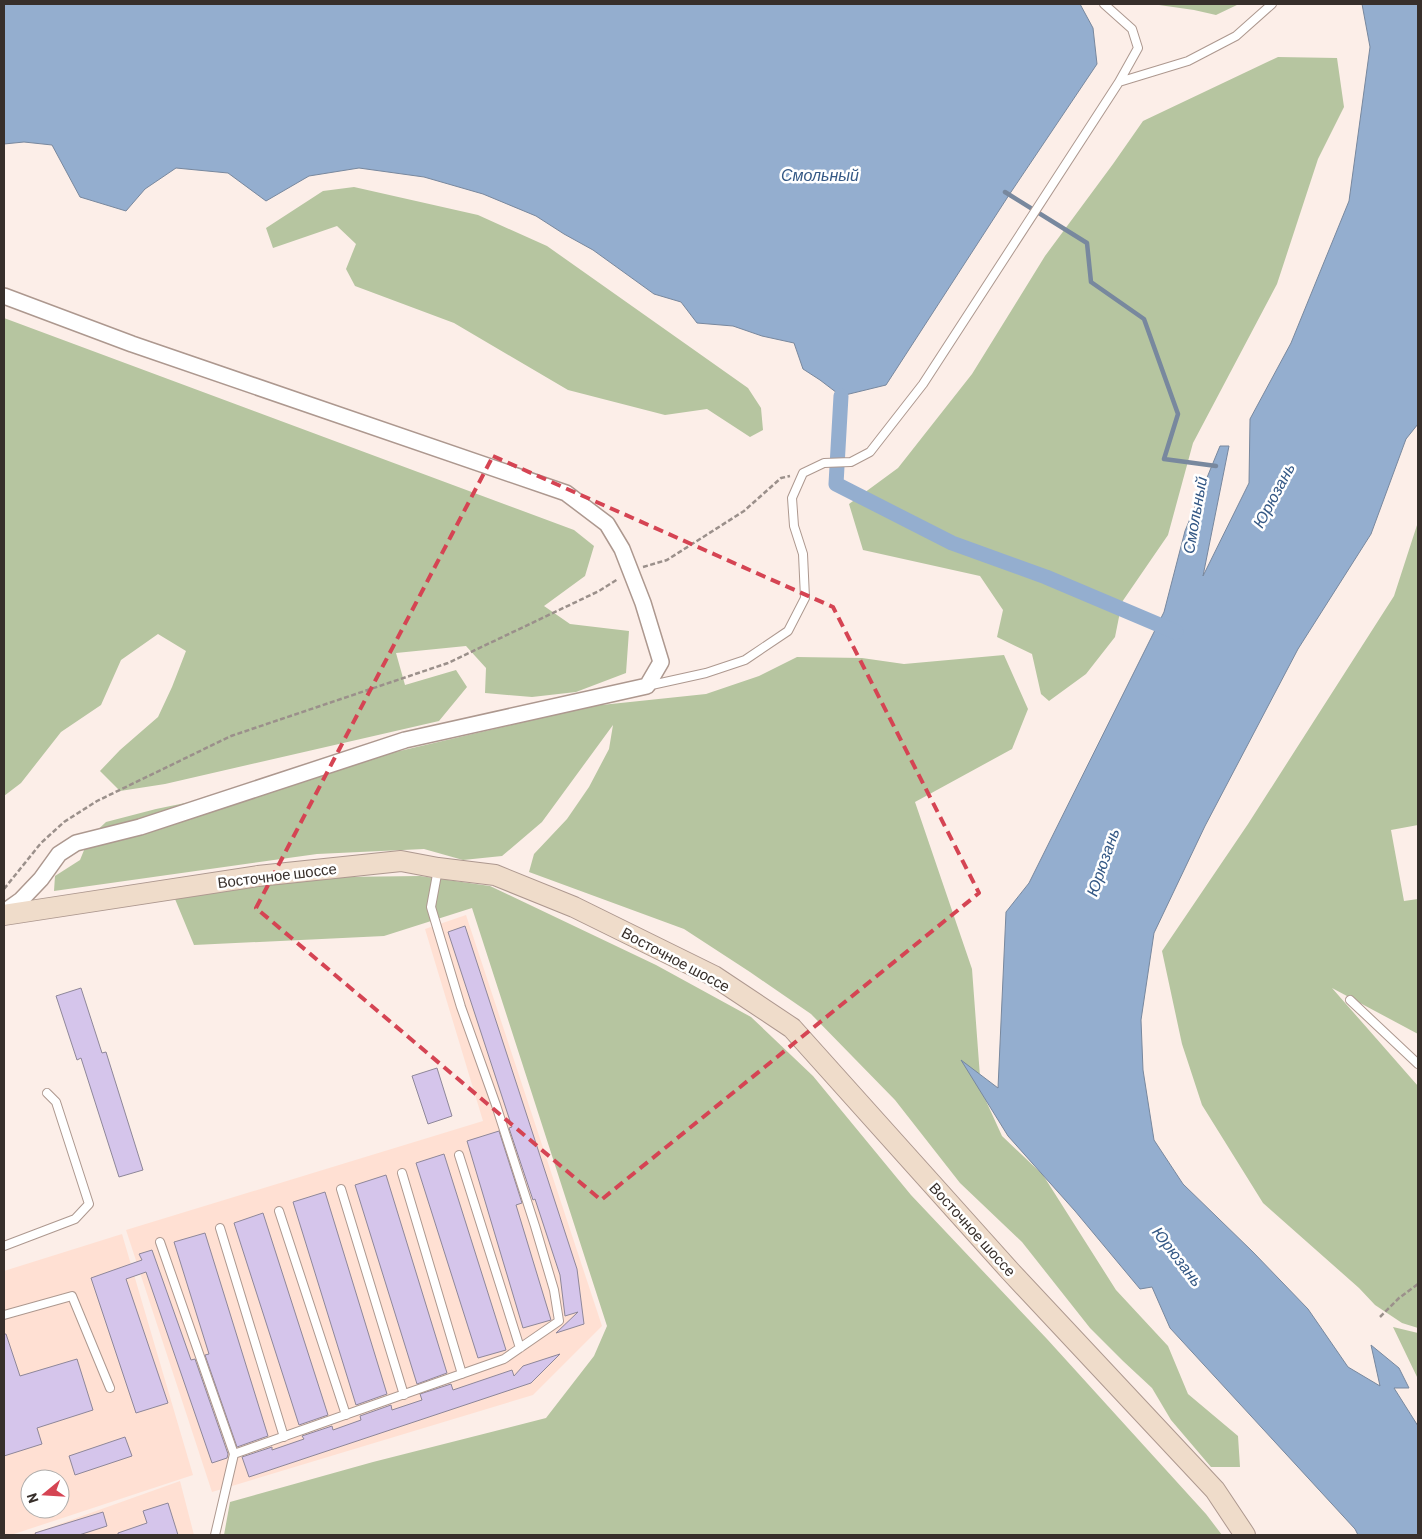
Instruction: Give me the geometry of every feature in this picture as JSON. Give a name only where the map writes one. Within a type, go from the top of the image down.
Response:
[{"type":"main road","name":"Восточное шоссе","points":[[4,913],[258,876],[401,861],[495,875],[574,907],[714,976],[792,1028],[1010,1271],[1215,1490],[1246,1535]]},
{"type":"street","points":[[4,296],[132,344],[566,493],[607,524],[632,570],[661,662],[647,686],[405,740],[140,827],[76,843],[60,854],[41,879],[21,900],[4,913]]},
{"type":"lane","points":[[647,686],[706,673],[745,660],[788,631],[805,598],[803,554],[794,526],[792,498],[803,473],[824,463],[851,462],[870,452],[923,384],[1119,82],[1138,48],[1132,29],[1122,18],[1104,4]]},
{"type":"lane","points":[[1119,82],[1188,61],[1236,36],[1272,4]]},
{"type":"lane","points":[[234,1454],[504,1359],[558,1321],[554,1290],[496,1105],[461,1007],[431,907],[438,868]]},
{"type":"lane","points":[[1350,1000],[1418,1064]]},
{"type":"lane","points":[[4,1246],[75,1219],[89,1204],[56,1102],[47,1093]]},
{"type":"lane","points":[[459,1155],[520,1348]]},
{"type":"lane","points":[[402,1173],[462,1374]]},
{"type":"lane","points":[[341,1189],[404,1395]]},
{"type":"lane","points":[[279,1211],[346,1415]]},
{"type":"lane","points":[[220,1228],[284,1437]]},
{"type":"lane","points":[[160,1242],[234,1454],[215,1535]]},
{"type":"lane","points":[[4,1315],[72,1296],[110,1388]]},
{"type":"path","points":[[4,889],[41,843],[58,827],[98,801],[231,736],[448,663],[598,591],[632,570],[667,560],[744,511],[781,478],[803,473]]},
{"type":"path","points":[[1380,1317],[1399,1298],[1418,1284]]},
{"type":"highlighted area","points":[[493,456],[833,607],[979,893],[601,1200],[256,908]]},
{"type":"shaded area","points":[[466,915],[602,1326],[533,1395],[212,1492],[126,1230],[483,1121],[425,929]]},
{"type":"shaded area","points":[[122,1234],[193,1475],[70,1516],[70,1469],[20,1469],[20,1519],[60,1519],[11,1535],[4,1535],[4,1271]]},
{"type":"shaded area","points":[[180,1481],[194,1535],[29,1535]]},
{"type":"green space","points":[[1152,4],[1239,4],[1216,15]]},
{"type":"green space","points":[[1278,57],[1337,58],[1344,107],[1318,159],[1277,284],[1193,443],[1168,535],[1122,602],[1115,637],[1086,674],[1049,701],[1041,694],[1032,654],[997,637],[1003,610],[980,576],[863,550],[849,504],[898,468],[972,374],[1045,256],[1143,121]]},
{"type":"green space","points":[[354,187],[478,215],[547,246],[748,388],[761,408],[763,430],[750,437],[707,409],[665,415],[568,390],[454,323],[355,286],[346,269],[356,244],[337,226],[273,248],[266,228],[323,191]]},
{"type":"green space","points":[[4,318],[574,530],[594,546],[585,576],[544,606],[570,624],[629,631],[626,673],[576,692],[532,697],[485,693],[486,668],[466,646],[396,653],[405,685],[456,670],[467,687],[439,721],[165,784],[120,791],[100,771],[120,750],[158,717],[186,651],[158,634],[121,660],[101,705],[61,732],[21,783],[4,796]]},
{"type":"green space","points":[[1418,522],[1418,825],[1391,830],[1404,901],[1418,899],[1418,1034],[1332,988],[1418,1086],[1418,1328],[1402,1323],[1375,1305],[1359,1288],[1263,1203],[1202,1105],[1182,1044],[1162,951],[1248,824],[1394,596]]},
{"type":"green space","points":[[1004,655],[1028,709],[1012,749],[915,802],[972,969],[981,1090],[1002,1136],[1043,1175],[1116,1290],[1168,1346],[1188,1394],[1238,1436],[1240,1467],[1211,1467],[1171,1420],[1152,1388],[1090,1328],[1022,1242],[960,1183],[895,1100],[811,1014],[684,929],[529,872],[534,854],[567,819],[589,787],[609,749],[613,725],[542,822],[502,856],[463,860],[424,849],[317,854],[54,891],[55,876],[80,860],[89,838],[106,822],[190,802],[210,795],[273,780],[351,765],[391,753],[592,706],[706,694],[759,676],[797,657],[862,658],[904,664]]},
{"type":"green space","points":[[420,876],[490,886],[656,965],[751,1017],[813,1076],[911,1195],[1047,1339],[1206,1514],[1222,1535],[224,1535],[230,1502],[373,1462],[546,1418],[594,1356],[607,1326],[472,908],[384,936],[194,945],[175,899],[340,877]]},
{"type":"green space","points":[[1393,1327],[1418,1333],[1418,1379]]},
{"type":"water","name":"Смольный","points":[[4,4],[1080,4],[1093,28],[1097,64],[1009,195],[886,385],[841,396],[803,369],[794,343],[762,336],[733,326],[697,323],[681,302],[654,294],[593,250],[536,216],[483,194],[424,177],[359,168],[309,176],[266,201],[228,173],[176,168],[145,189],[126,211],[80,197],[52,145],[24,142],[4,144]]},
{"type":"water","name":"Юрюзань","points":[[1362,4],[1418,4],[1418,424],[1406,439],[1371,534],[1298,649],[1205,826],[1154,933],[1141,1020],[1143,1070],[1154,1140],[1183,1184],[1308,1309],[1348,1367],[1380,1386],[1371,1345],[1399,1368],[1409,1388],[1394,1388],[1418,1426],[1418,1535],[1358,1535],[1355,1529],[1170,1328],[1152,1287],[1140,1289],[1075,1211],[1008,1136],[961,1060],[998,1088],[1006,912],[1029,883],[1164,612],[1185,531],[1220,446],[1229,446],[1203,576],[1249,483],[1250,419],[1291,343],[1349,201],[1370,47]]},
{"type":"building","points":[[465,926],[577,1269],[584,1324],[556,1333],[578,1312],[565,1316],[560,1275],[509,1128],[512,1127],[448,932]]},
{"type":"building","points":[[81,988],[102,1053],[106,1052],[143,1170],[119,1177],[81,1058],[77,1060],[56,996]]},
{"type":"building","points":[[437,1068],[452,1116],[428,1124],[412,1076]]},
{"type":"building","points":[[499,1131],[522,1203],[516,1205],[551,1320],[523,1328],[467,1141]]},
{"type":"building","points":[[444,1154],[506,1350],[478,1358],[416,1163]]},
{"type":"building","points":[[386,1175],[447,1373],[417,1384],[355,1185]]},
{"type":"building","points":[[325,1192],[387,1394],[356,1405],[293,1202]]},
{"type":"building","points":[[263,1213],[328,1415],[299,1425],[234,1223]]},
{"type":"building","points":[[205,1233],[268,1436],[237,1447],[205,1355],[209,1354],[174,1242]]},
{"type":"building","points":[[152,1250],[191,1360],[195,1359],[228,1454],[227,1458],[212,1463],[146,1272],[126,1279],[168,1403],[136,1413],[91,1278],[142,1260],[139,1254]]},
{"type":"building","points":[[4,1334],[6,1334],[20,1376],[77,1359],[93,1410],[37,1428],[42,1444],[4,1456]]},
{"type":"building","points":[[560,1354],[531,1383],[249,1477],[242,1457],[272,1447],[272,1450],[304,1439],[302,1436],[332,1426],[333,1430],[361,1420],[360,1416],[391,1405],[392,1410],[422,1400],[420,1394],[451,1384],[453,1390],[512,1370],[514,1376],[523,1366]]},
{"type":"building","points":[[125,1437],[132,1456],[75,1475],[69,1456]]},
{"type":"building","points":[[168,1503],[178,1535],[118,1535],[118,1533],[147,1523],[143,1511]]},
{"type":"building","points":[[103,1512],[107,1526],[79,1535],[36,1535],[35,1533]]},
{"type":"waterway","name":"Смольный","points":[[1005,192],[1087,243],[1091,282],[1144,319],[1178,414],[1164,459],[1216,466]]},
{"type":"waterway","points":[[841,396],[836,484],[952,543],[1046,577],[1176,632]]}]
